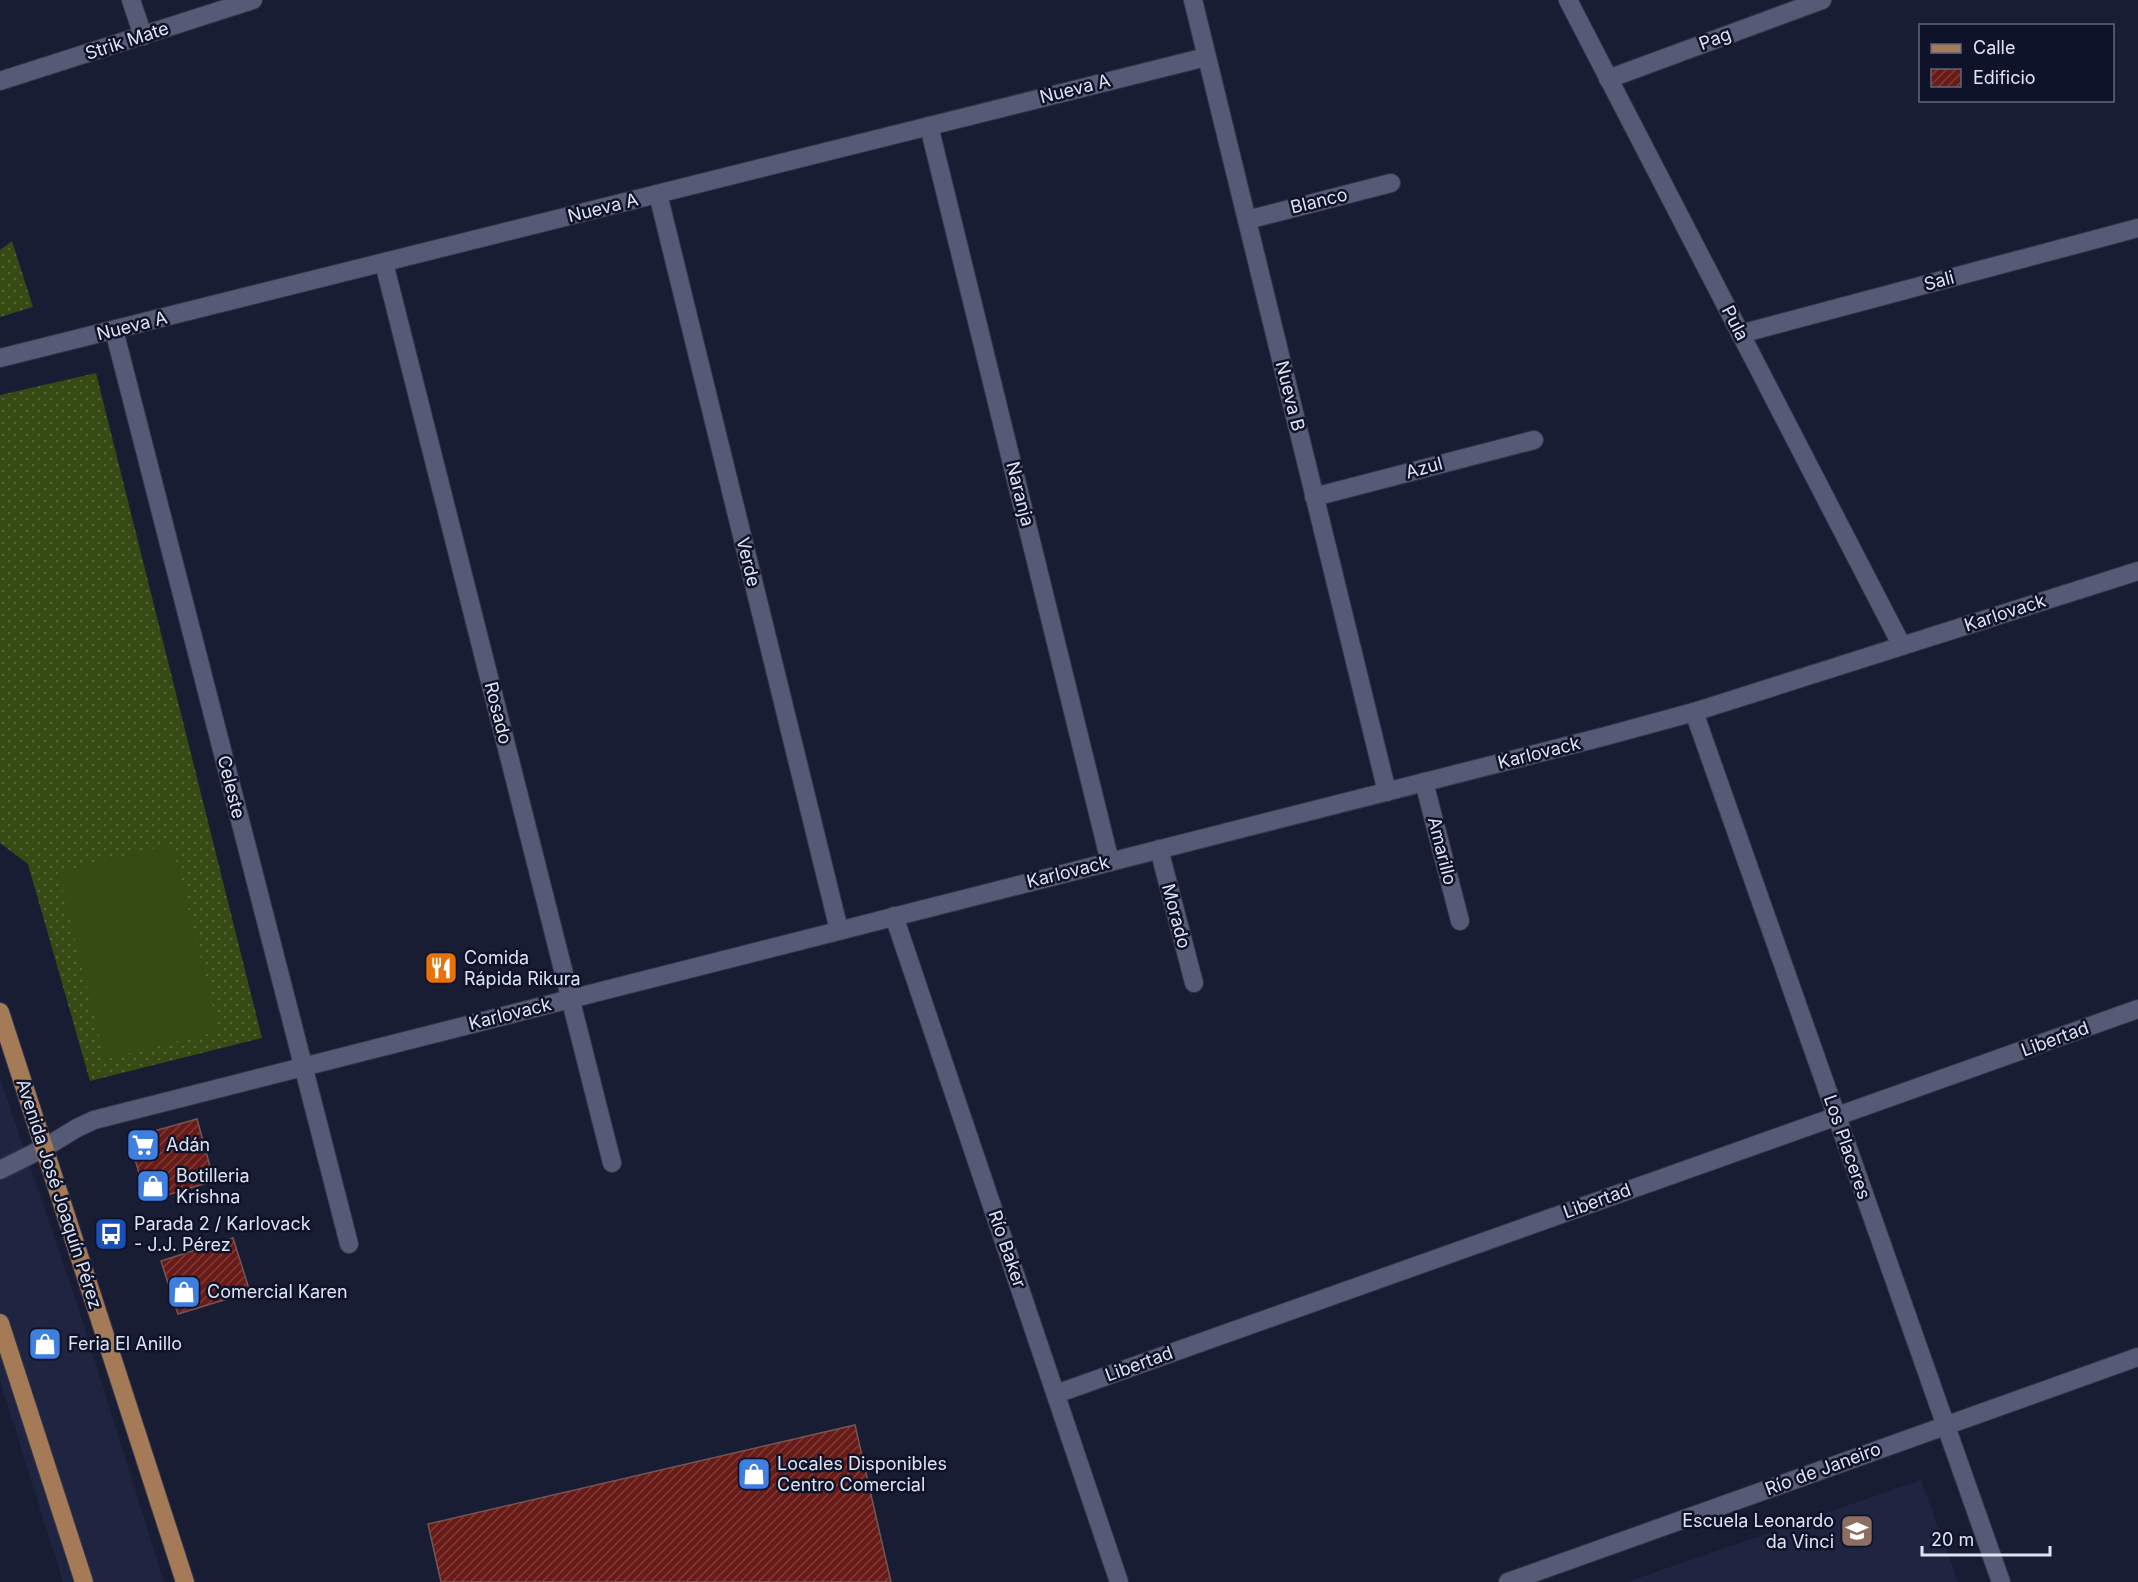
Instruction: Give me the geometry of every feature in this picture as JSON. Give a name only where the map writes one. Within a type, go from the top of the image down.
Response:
[{"type":"main road","name":"Avenida José Joaquín Pérez","points":[[0,1012],[185,1582]]},
{"type":"main road","points":[[0,1323],[84,1582]]},
{"type":"street","points":[[131,0],[143,36]]},
{"type":"street","name":"Strik Mate","points":[[0,81],[253,0]]},
{"type":"street","name":"Nueva B","points":[[1193,0],[1387,792]]},
{"type":"street","name":"Pula","points":[[1568,0],[1902,645]]},
{"type":"street","name":"Pag","points":[[1608,79],[1822,0]]},
{"type":"street","name":"Nueva A","points":[[0,358],[1206,57]]},
{"type":"street","name":"Naranja","points":[[929,126],[1110,862]]},
{"type":"street","name":"Blanco","points":[[1247,220],[1391,183]]},
{"type":"street","name":"Verde","points":[[658,194],[839,930]]},
{"type":"street","name":"Sali","points":[[1740,334],[2138,228]]},
{"type":"street","name":"Rosado","points":[[384,263],[612,1163]]},
{"type":"street","name":"Celeste","points":[[114,330],[349,1244]]},
{"type":"street","name":"Azul","points":[[1314,497],[1534,440]]},
{"type":"street","name":"Karlovack","points":[[0,1170],[94,1120],[1694,712],[2138,571]]},
{"type":"street","name":"Los Placeres","points":[[1694,712],[2001,1582]]},
{"type":"street","name":"Amarillo","points":[[1425,782],[1460,921]]},
{"type":"street","name":"Morado","points":[[1159,849],[1194,983]]},
{"type":"street","name":"Río Baker","points":[[894,916],[1119,1582]]},
{"type":"street","name":"Libertad","points":[[1056,1394],[2138,1009]]},
{"type":"street","name":"Río de Janeiro","points":[[1508,1582],[2138,1357]]},
{"type":"shaded area","name":"Feria El Anillo","points":[[0,1078],[78,1307],[164,1582],[63,1582],[0,1381]]},
{"type":"shaded area","name":"Escuela Leonardo da Vinci","points":[[1921,1480],[1958,1582],[1627,1582]]},
{"type":"green space","points":[[12,241],[33,307],[0,317],[0,250]]},
{"type":"green space","points":[[96,373],[262,1038],[90,1081],[28,864],[0,843],[0,395]]},
{"type":"green space","points":[[172,844],[219,1031],[105,1059],[58,872]]},
{"type":"building","points":[[197,1119],[214,1181],[147,1201],[129,1138]]},
{"type":"building","points":[[233,1238],[250,1292],[178,1314],[161,1261]]},
{"type":"building","name":"Locales Disponibles Centro Comercial","points":[[855,1425],[891,1582],[441,1582],[428,1524]]},
{"type":"place","name":"Comida Rápida Rikura","points":[[441,968]]},
{"type":"place","name":"Adán","points":[[143,1145]]},
{"type":"place","name":"Botilleria Krishna","points":[[153,1186]]},
{"type":"place","name":"Parada 2 / Karlovack - J.J. Pérez","points":[[111,1234]]},
{"type":"place","name":"Comercial Karen","points":[[184,1292]]},
{"type":"place","name":"Feria El Anillo","points":[[45,1344]]},
{"type":"place","name":"Locales Disponibles Centro Comercial","points":[[754,1474]]},
{"type":"place","name":"Escuela Leonardo da Vinci","points":[[1857,1531]]}]
